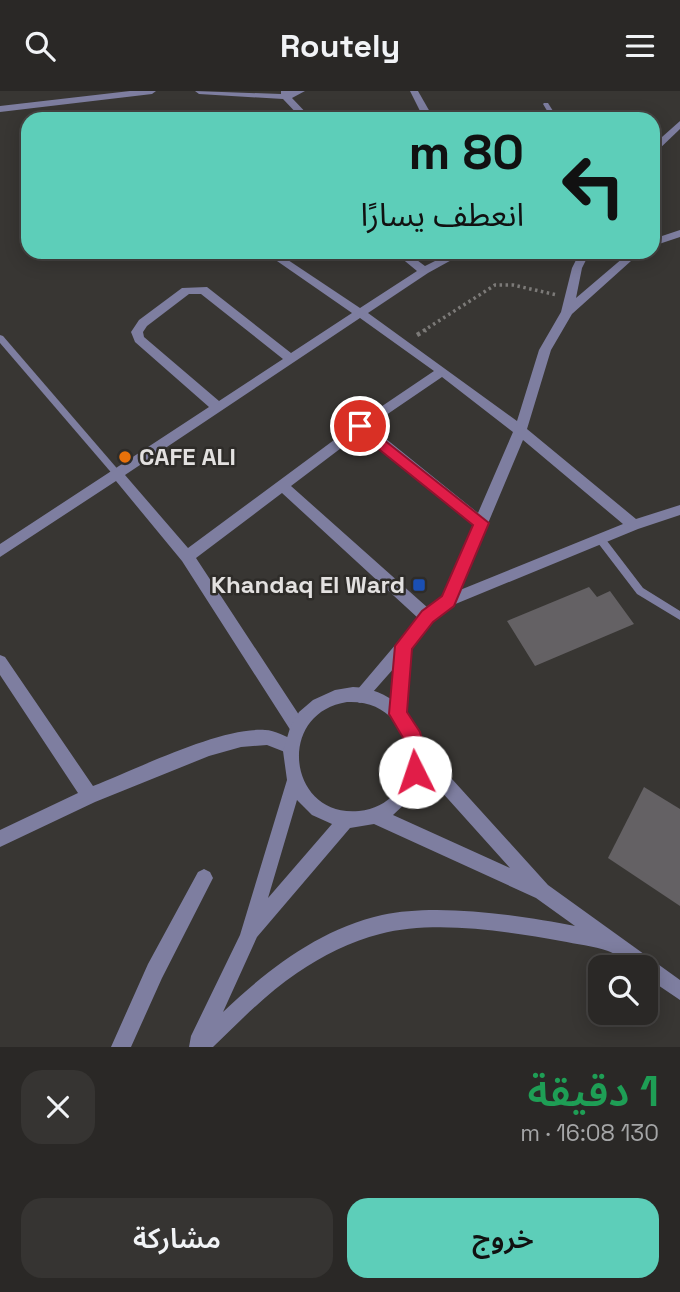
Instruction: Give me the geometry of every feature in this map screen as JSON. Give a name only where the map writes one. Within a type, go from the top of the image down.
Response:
[{"type":"street","points":[[0,109],[152,91]]},
{"type":"street","points":[[199,91],[286,94],[300,91]]},
{"type":"street","points":[[414,91],[425,112]]},
{"type":"street","points":[[286,94],[301,112]]},
{"type":"street","points":[[660,144],[680,124]]},
{"type":"street","points":[[660,240],[680,233]]},
{"type":"street","points":[[280,259],[362,312],[520,431],[635,525]]},
{"type":"street","points":[[408,259],[424,271]]},
{"type":"street","points":[[0,551],[118,475],[290,358],[424,271],[447,259]]},
{"type":"street","points":[[448,601],[520,431],[545,350],[567,312],[582,259]]},
{"type":"street","points":[[567,312],[626,259]]},
{"type":"street","points":[[218,407],[139,339],[137,331],[143,323],[186,291],[203,290],[290,358]]},
{"type":"street","points":[[187,557],[284,487],[360,426],[441,372]]},
{"type":"street","points":[[360,426],[481,523]]},
{"type":"street","points":[[118,475],[187,557],[297,726]]},
{"type":"street","points":[[284,487],[428,617]]},
{"type":"street","points":[[664,515],[680,500]]},
{"type":"street","points":[[360,696],[428,617],[448,601],[635,525],[680,510]]},
{"type":"street","points":[[398,714],[404,646]]},
{"type":"street","points":[[0,662],[90,796]]},
{"type":"street","points":[[341,696],[360,696],[380,702],[398,714],[407,725],[416,751],[415,772],[407,790],[394,806],[375,816],[347,819],[326,813],[307,800],[294,782],[289,764],[290,746],[297,726],[309,712],[324,701],[341,696]]},
{"type":"street","points":[[0,839],[90,796],[184,758],[241,739],[267,737],[290,746]]},
{"type":"street","points":[[416,751],[542,891],[680,991]]},
{"type":"street","points":[[197,1047],[248,937],[294,782]]},
{"type":"street","points":[[375,816],[542,891]]},
{"type":"street","points":[[248,937],[347,819]]},
{"type":"street","points":[[121,1047],[155,971],[204,878]]},
{"type":"street","points":[[197,1047],[276,977],[324,946],[388,923],[452,922],[519,926],[569,933],[612,943]]},
{"type":"lane","points":[[546,104],[551,112]]},
{"type":"lane","points":[[0,338],[118,475]]},
{"type":"lane","points":[[601,540],[640,591],[680,616]]},
{"type":"path","points":[[404,344],[495,285],[513,285],[571,298]]},
{"type":"building","points":[[589,587],[597,597],[610,591],[634,624],[535,666],[507,621]]},
{"type":"building","points":[[644,787],[680,809],[680,906],[608,858]]},
{"type":"place","name":"CAFE ALI","points":[[125,457]]},
{"type":"place","name":"Khandaq El Ward","points":[[419,585]]},
{"type":"route","points":[[360,426],[481,523],[448,601],[428,617],[404,646],[398,714],[413,738],[416,751],[415,772]]}]
